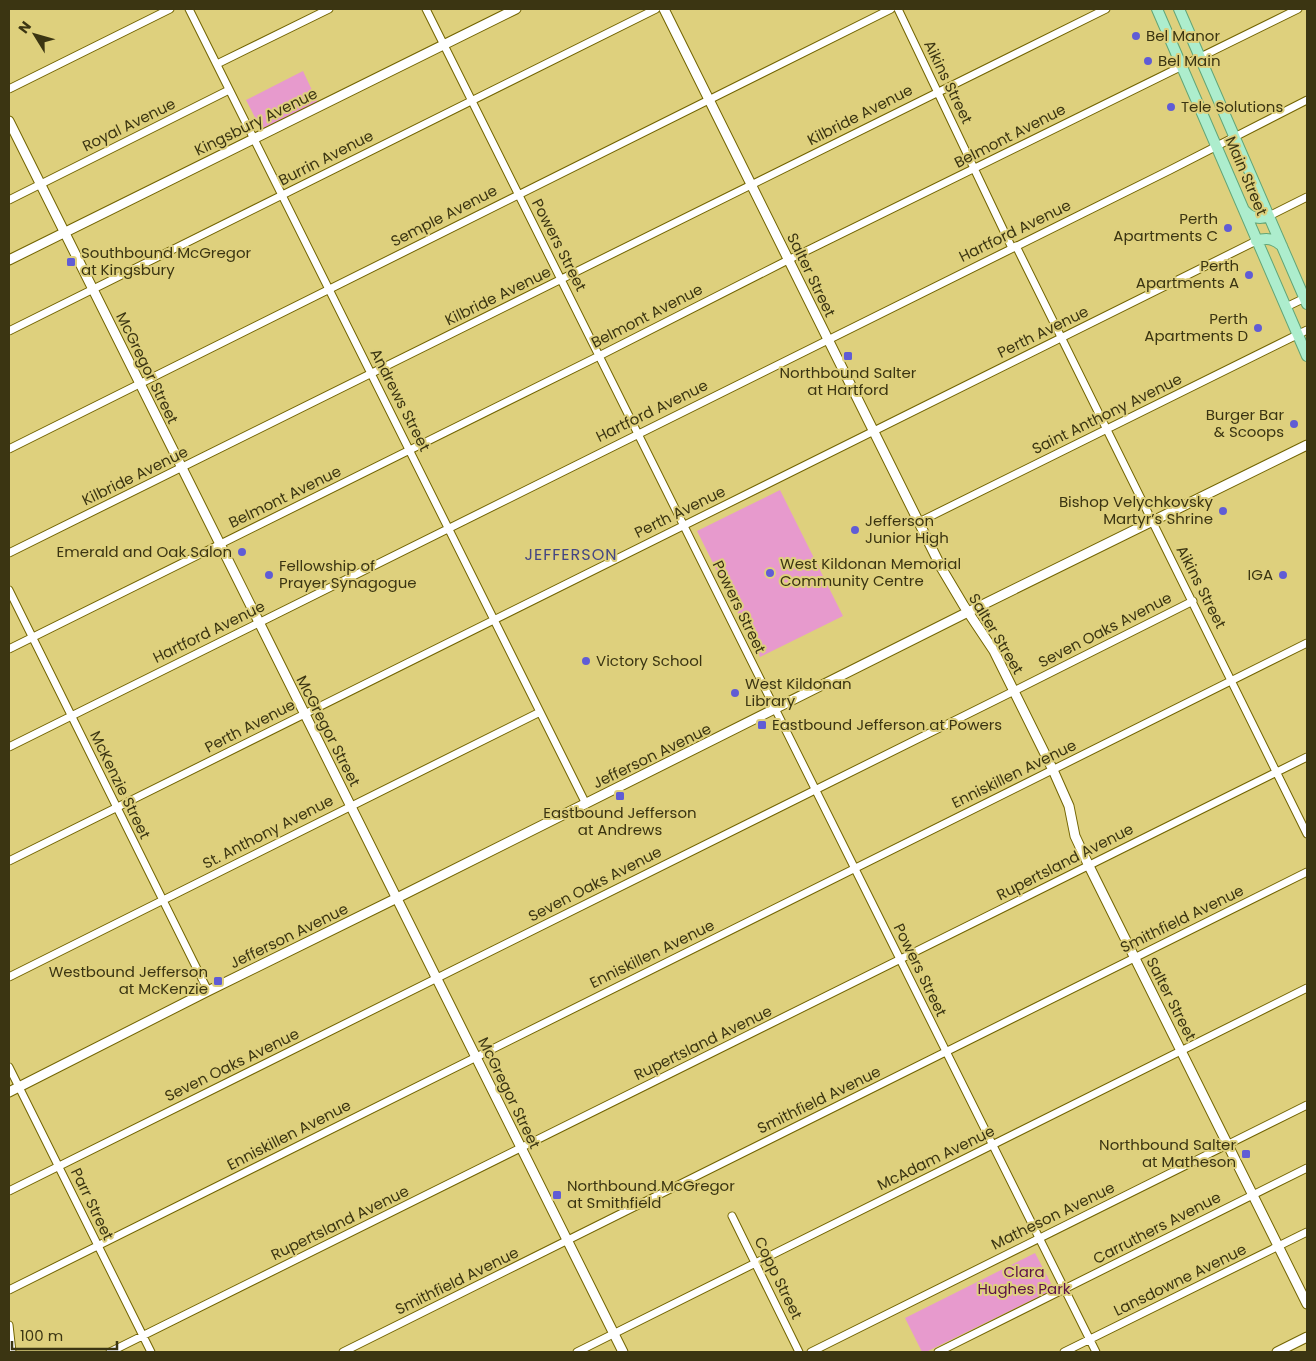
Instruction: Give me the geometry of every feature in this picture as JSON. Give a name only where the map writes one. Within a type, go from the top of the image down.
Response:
[{"type":"main road","name":"Kingsbury Avenue","points":[[9,260],[516,9]]},
{"type":"main road","name":"Salter Street","points":[[664,9],[942,569],[994,651],[1054,770],[1069,806],[1075,836],[1089,866],[1307,1304]]},
{"type":"main road","name":"Main Street","points":[[1157,9],[1256,241],[1286,307],[1303,332],[1307,356]]},
{"type":"main road","name":"Main Street","points":[[1179,9],[1306,300]]},
{"type":"main road","name":"McGregor Street","points":[[9,121],[623,1352]]},
{"type":"main road","points":[[1244,210],[1254,217],[1270,216]]},
{"type":"main road","points":[[1256,241],[1262,238],[1270,239],[1275,240],[1282,246]]},
{"type":"main road","name":"Jefferson Avenue","points":[[9,1092],[1307,444]]},
{"type":"main road","points":[[1277,1352],[1307,1337]]},
{"type":"street","points":[[9,89],[170,9]]},
{"type":"street","name":"Andrews Street","points":[[189,9],[586,804]]},
{"type":"street","points":[[217,64],[329,9]]},
{"type":"street","name":"Powers Street","points":[[426,9],[1096,1352]]},
{"type":"street","name":"Burrin Avenue","points":[[9,330],[656,9]]},
{"type":"street","name":"Semple Avenue","points":[[9,449],[891,9]]},
{"type":"street","name":"Aikins Street","points":[[898,9],[974,169],[1108,429],[1307,834]]},
{"type":"street","name":"Kilbride Avenue","points":[[9,553],[1106,9]]},
{"type":"street","name":"Belmont Avenue","points":[[9,649],[788,260],[1298,9]]},
{"type":"street","name":"Royal Avenue","points":[[9,200],[229,90]]},
{"type":"street","name":"Hartford Avenue","points":[[9,747],[1307,100]]},
{"type":"street","points":[[1270,216],[1307,197]]},
{"type":"street","name":"Perth Avenue","points":[[9,862],[1256,241]]},
{"type":"street","points":[[1286,307],[1306,300]]},
{"type":"street","name":"Saint Anthony Avenue","points":[[919,522],[1303,332]]},
{"type":"street","name":"McKenzie Street","points":[[9,590],[208,991]]},
{"type":"street","name":"Seven Oaks Avenue","points":[[9,1192],[1193,601]]},
{"type":"street","name":"Enniskillen Avenue","points":[[9,1290],[1307,643]]},
{"type":"street","name":"St. Anthony Avenue","points":[[9,977],[540,712]]},
{"type":"street","name":"Rupertsland Avenue","points":[[110,1352],[1307,757]]},
{"type":"street","name":"Smithfield Avenue","points":[[343,1352],[1307,872]]},
{"type":"street","name":"McAdam Avenue","points":[[577,1352],[1307,988]]},
{"type":"street","name":"Parr Street","points":[[9,1067],[151,1352]]},
{"type":"street","name":"Matheson Avenue","points":[[811,1352],[1307,1105]]},
{"type":"street","name":"Carruthers Avenue","points":[[938,1352],[1307,1168]]},
{"type":"street","name":"Copp Street","points":[[732,1216],[799,1352]]},
{"type":"street","name":"Lansdowne Avenue","points":[[1064,1352],[1307,1232]]},
{"type":"street","points":[[9,1325],[12,1352]]},
{"type":"green space","points":[[303,71],[318,103],[262,131],[246,100]]},
{"type":"green space","name":"West Kildonan Memorial Community Centre","points":[[780,490],[843,616],[760,657],[697,531]]},
{"type":"green space","name":"Clara Hughes Park","points":[[1035,1253],[1054,1289],[926,1352],[922,1352],[905,1318]]},
{"type":"place","name":"Bel Manor","points":[[1136,36]]},
{"type":"place","name":"Bel Main","points":[[1148,61]]},
{"type":"place","name":"Tele Solutions","points":[[1171,107]]},
{"type":"place","name":"Perth Apartments C","points":[[1228,228]]},
{"type":"place","name":"Southbound McGregor at Kingsbury","points":[[71,262]]},
{"type":"place","name":"Perth Apartments A","points":[[1249,275]]},
{"type":"place","name":"Perth Apartments D","points":[[1258,328]]},
{"type":"place","name":"Northbound Salter at Hartford","points":[[848,356]]},
{"type":"place","name":"Burger Bar & Scoops","points":[[1294,424]]},
{"type":"place","name":"Bishop Velychkovsky Martyr’s Shrine","points":[[1223,511]]},
{"type":"place","name":"Jefferson Junior High","points":[[855,530]]},
{"type":"place","name":"Emerald and Oak Salon","points":[[242,552]]},
{"type":"place","name":"West Kildonan Memorial Community Centre","points":[[770,573]]},
{"type":"place","name":"Fellowship of Prayer Synagogue","points":[[269,575]]},
{"type":"place","name":"IGA","points":[[1283,575]]},
{"type":"place","name":"Victory School","points":[[586,661]]},
{"type":"place","name":"West Kildonan Library","points":[[735,693]]},
{"type":"place","name":"Eastbound Jefferson at Powers","points":[[762,725]]},
{"type":"place","name":"Eastbound Jefferson at Andrews","points":[[620,796]]},
{"type":"place","name":"Westbound Jefferson at McKenzie","points":[[218,981]]},
{"type":"place","name":"Northbound Salter at Matheson","points":[[1246,1154]]},
{"type":"place","name":"Northbound McGregor at Smithfield","points":[[557,1195]]},
{"type":"district","name":"JEFFERSON","points":[[571,554]]}]
